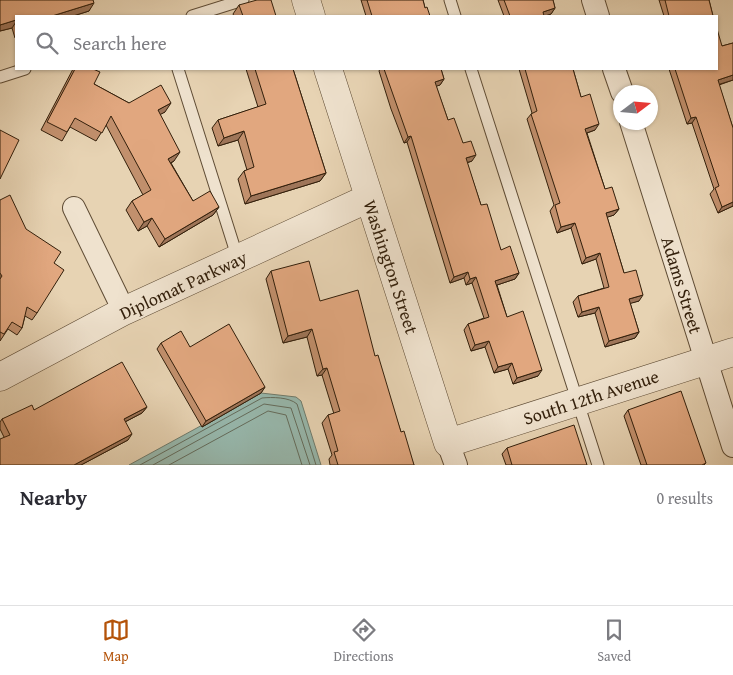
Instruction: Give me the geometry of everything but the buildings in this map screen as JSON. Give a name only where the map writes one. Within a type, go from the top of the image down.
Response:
[{"type":"street","points":[[306,0],[311,15]]},
{"type":"street","points":[[593,0],[598,15]]},
{"type":"street","name":"Washington Street","points":[[328,70],[452,454]]},
{"type":"street","points":[[614,70],[620,85]]},
{"type":"street","name":"Adams Street","points":[[634,130],[733,446]]},
{"type":"street","name":"Diplomat Parkway","points":[[0,378],[124,311],[369,198]]},
{"type":"street","points":[[74,208],[124,311]]},
{"type":"street","name":"South 12th Avenue","points":[[452,454],[578,401],[733,352]]},
{"type":"lane","points":[[195,15],[243,0]]},
{"type":"lane","points":[[450,0],[455,15]]},
{"type":"lane","points":[[0,76],[21,70]]},
{"type":"lane","points":[[178,70],[238,259]]},
{"type":"lane","points":[[472,70],[598,465]]},
{"type":"water","points":[[261,393],[296,397],[301,401],[321,465],[129,465]]}]
